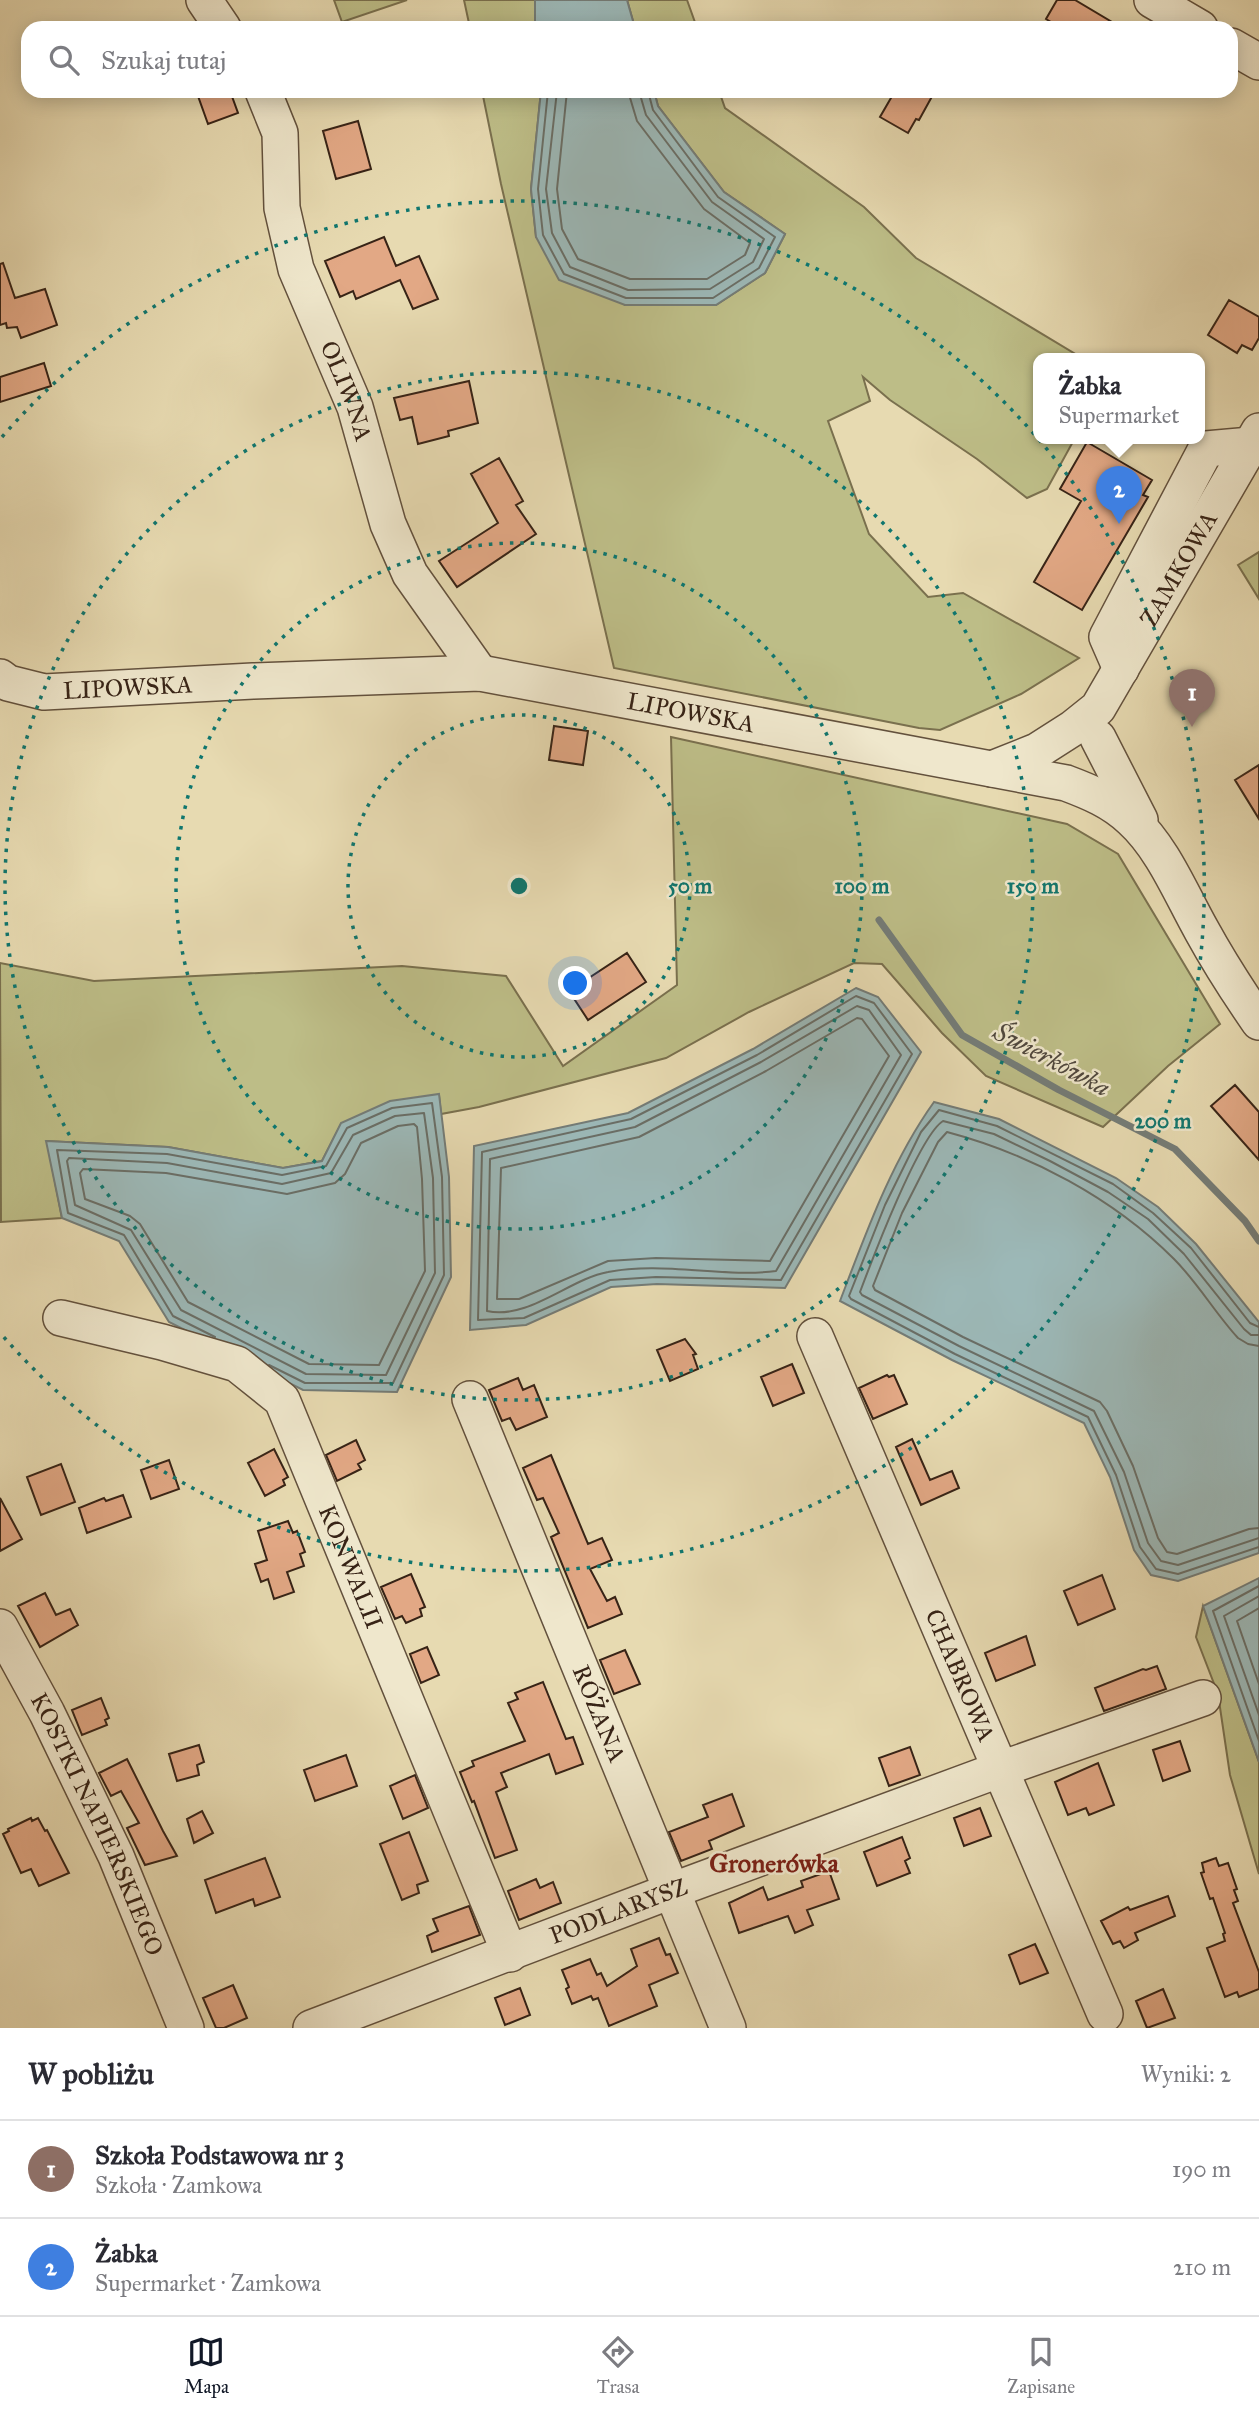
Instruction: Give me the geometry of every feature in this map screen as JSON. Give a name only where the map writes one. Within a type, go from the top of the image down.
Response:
[{"type":"street","points":[[204,0],[218,21]]},
{"type":"street","points":[[1152,0],[1188,21]]},
{"type":"street","points":[[1238,50],[1259,62]]},
{"type":"street","name":"OLIWNA","points":[[266,98],[280,133],[282,208],[296,270],[355,407],[388,523],[410,574],[480,673]]},
{"type":"street","name":"ZAMKOWA","points":[[1070,784],[1064,750],[1090,724],[1255,438]]},
{"type":"street","name":"LIPOWSKA","points":[[3,682],[44,692],[480,673],[1070,784],[1114,804],[1133,820],[1151,842],[1205,937],[1259,1022]]},
{"type":"street","points":[[1090,724],[1151,842]]},
{"type":"street","name":"ZAMKOWA","points":[[992,769],[1037,751],[1090,724]]},
{"type":"street","name":"KONWALII","points":[[61,1318],[162,1342],[237,1364],[282,1400],[510,1954]]},
{"type":"street","name":"CHABROWA","points":[[815,1336],[1105,2014]]},
{"type":"street","name":"RÓŻANA","points":[[470,1398],[728,2028]]},
{"type":"street","name":"KOSTKI NAPIERSKIEGO","points":[[0,1626],[47,1713],[116,1856],[186,2028]]},
{"type":"street","name":"PODLARYSZ","points":[[311,2028],[671,1891],[1001,1769],[1203,1698]]},
{"type":"green space","points":[[334,0],[407,0],[345,21],[342,21]]},
{"type":"green space","points":[[464,0],[535,0],[535,21],[468,21]]},
{"type":"green space","points":[[627,0],[687,0],[694,21],[633,21]]},
{"type":"green space","points":[[483,98],[540,98],[531,189],[536,237],[625,305],[716,305],[765,273],[785,234],[724,192],[658,106],[656,98],[721,98],[725,108],[864,207],[916,258],[1074,353],[1033,353],[1033,444],[1072,444],[1047,489],[1027,498],[977,459],[890,400],[863,377],[870,401],[828,421],[869,534],[928,597],[963,593],[1079,658],[1021,694],[940,730],[614,668]]},
{"type":"green space","points":[[1259,552],[1259,599],[1238,565]]},
{"type":"green space","points":[[671,737],[1067,824],[1118,854],[1220,1024],[1168,1066],[1103,1127],[986,1076],[942,1033],[882,964],[854,963],[749,1012],[666,1058],[479,1107],[441,1114],[439,1095],[341,1124],[322,1161],[283,1168],[168,1147],[47,1141],[62,1218],[1,1222],[0,963],[94,981],[402,966],[506,976],[563,1066],[677,985]]},
{"type":"green space","points":[[1203,1606],[1259,1762],[1259,1874],[1230,1775],[1218,1694],[1196,1637]]},
{"type":"water","points":[[535,0],[627,0],[633,21],[535,21]]},
{"type":"water","points":[[540,98],[656,98],[658,106],[724,192],[785,234],[765,273],[716,305],[625,305],[559,280],[536,237],[531,189]]},
{"type":"water","points":[[856,988],[878,997],[921,1052],[785,1288],[657,1284],[611,1287],[526,1325],[470,1330],[474,1146],[628,1113],[753,1049]]},
{"type":"water","points":[[439,1094],[449,1177],[451,1277],[397,1392],[303,1390],[169,1322],[119,1241],[62,1218],[46,1141],[168,1147],[283,1168],[322,1161],[341,1123],[390,1101]]},
{"type":"water","points":[[934,1102],[999,1119],[1116,1178],[1158,1207],[1196,1244],[1259,1322],[1259,1553],[1178,1581],[1151,1575],[1134,1550],[1110,1477],[1084,1423],[952,1360],[840,1301],[892,1173]]},
{"type":"water","points":[[1259,1578],[1259,1762],[1203,1606]]},
{"type":"building","points":[[1057,0],[1075,0],[1110,21],[1049,21],[1046,19]]},
{"type":"building","points":[[199,98],[233,98],[238,113],[208,124]]},
{"type":"building","points":[[891,98],[931,98],[908,133],[880,117]]},
{"type":"building","points":[[358,121],[371,169],[336,179],[323,131]]},
{"type":"building","points":[[384,237],[396,266],[419,256],[438,299],[413,309],[400,280],[356,299],[353,291],[340,297],[325,261]]},
{"type":"building","points":[[3,263],[15,298],[45,289],[57,325],[21,338],[17,327],[7,328],[6,323],[0,325],[0,264]]},
{"type":"building","points":[[1229,300],[1259,317],[1259,338],[1252,350],[1242,345],[1237,353],[1208,335]]},
{"type":"building","points":[[44,363],[51,386],[0,402],[0,377]]},
{"type":"building","points":[[469,381],[478,423],[448,431],[449,436],[418,444],[412,417],[400,420],[394,398]]},
{"type":"building","points":[[1086,444],[1090,444],[1152,480],[1143,495],[1148,497],[1082,610],[1034,582],[1081,501],[1060,489]]},
{"type":"building","points":[[499,458],[523,501],[516,505],[536,534],[457,587],[439,561],[498,523],[471,474]]},
{"type":"building","points":[[554,726],[588,731],[583,765],[549,760]]},
{"type":"building","points":[[1259,765],[1259,819],[1235,780]]},
{"type":"building","points":[[627,953],[646,982],[588,1020],[569,991]]},
{"type":"building","points":[[1235,1085],[1259,1112],[1259,1160],[1211,1106]]},
{"type":"building","points":[[685,1339],[696,1354],[693,1355],[698,1369],[670,1381],[657,1350]]},
{"type":"building","points":[[792,1364],[804,1393],[773,1406],[761,1377]]},
{"type":"building","points":[[887,1375],[894,1375],[907,1404],[873,1419],[859,1388]]},
{"type":"building","points":[[518,1378],[523,1390],[534,1385],[547,1417],[516,1430],[510,1418],[502,1421],[489,1390]]},
{"type":"building","points":[[912,1439],[930,1480],[952,1471],[959,1488],[921,1505],[896,1447]]},
{"type":"building","points":[[356,1440],[365,1460],[358,1464],[361,1469],[337,1481],[326,1455]]},
{"type":"building","points":[[274,1449],[288,1477],[283,1480],[285,1485],[265,1496],[248,1463]]},
{"type":"building","points":[[551,1455],[588,1544],[602,1538],[612,1560],[590,1569],[607,1601],[615,1597],[622,1614],[588,1628],[551,1537],[559,1533],[543,1498],[537,1500],[523,1468]]},
{"type":"building","points":[[169,1460],[179,1489],[151,1499],[141,1470]]},
{"type":"building","points":[[61,1464],[75,1502],[41,1515],[27,1477]]},
{"type":"building","points":[[123,1495],[131,1517],[87,1533],[79,1508],[104,1498],[106,1501]]},
{"type":"building","points":[[0,1498],[22,1539],[0,1551]]},
{"type":"building","points":[[288,1521],[293,1533],[297,1531],[305,1552],[300,1554],[304,1566],[287,1572],[294,1592],[274,1599],[268,1579],[261,1582],[255,1564],[267,1560],[258,1531]]},
{"type":"building","points":[[411,1574],[425,1607],[420,1609],[422,1616],[406,1623],[402,1616],[395,1619],[381,1587]]},
{"type":"building","points":[[1102,1575],[1115,1609],[1078,1625],[1064,1591]]},
{"type":"building","points":[[45,1593],[56,1615],[70,1609],[78,1625],[40,1647],[18,1606]]},
{"type":"building","points":[[1026,1636],[1035,1665],[996,1681],[985,1653]]},
{"type":"building","points":[[427,1647],[439,1675],[421,1683],[410,1654]]},
{"type":"building","points":[[625,1650],[640,1684],[614,1694],[600,1660]]},
{"type":"building","points":[[1157,1666],[1166,1689],[1104,1711],[1095,1688]]},
{"type":"building","points":[[543,1682],[566,1739],[573,1737],[583,1764],[556,1774],[549,1754],[501,1773],[507,1787],[496,1792],[517,1850],[495,1858],[460,1772],[474,1766],[472,1761],[525,1741],[508,1703],[518,1699],[515,1693]]},
{"type":"building","points":[[101,1698],[109,1718],[105,1720],[107,1725],[82,1735],[72,1710]]},
{"type":"building","points":[[1180,1741],[1190,1771],[1163,1781],[1153,1750]]},
{"type":"building","points":[[199,1745],[204,1762],[197,1765],[199,1775],[177,1781],[169,1754]]},
{"type":"building","points":[[910,1747],[920,1775],[889,1786],[879,1758]]},
{"type":"building","points":[[346,1755],[357,1786],[315,1801],[304,1770]]},
{"type":"building","points":[[127,1759],[177,1856],[145,1865],[127,1828],[139,1823],[121,1791],[111,1796],[99,1773]]},
{"type":"building","points":[[1098,1763],[1114,1805],[1089,1815],[1086,1808],[1068,1815],[1055,1782]]},
{"type":"building","points":[[415,1775],[428,1808],[403,1819],[390,1786]]},
{"type":"building","points":[[732,1794],[744,1826],[709,1841],[712,1849],[681,1861],[669,1832],[708,1817],[703,1805]]},
{"type":"building","points":[[980,1808],[991,1836],[964,1846],[954,1818]]},
{"type":"building","points":[[202,1811],[213,1833],[194,1843],[187,1819]]},
{"type":"building","points":[[31,1818],[32,1821],[38,1818],[45,1831],[47,1830],[69,1873],[39,1886],[31,1869],[21,1873],[3,1834]]},
{"type":"building","points":[[409,1832],[428,1881],[417,1885],[419,1893],[402,1900],[380,1844]]},
{"type":"building","points":[[902,1837],[910,1858],[905,1861],[910,1873],[877,1886],[864,1852]]},
{"type":"building","points":[[265,1858],[280,1897],[255,1906],[253,1899],[216,1913],[205,1880]]},
{"type":"building","points":[[1216,1858],[1219,1866],[1228,1863],[1237,1889],[1234,1890],[1238,1901],[1233,1903],[1259,1972],[1259,1989],[1239,1997],[1237,1992],[1225,1997],[1207,1948],[1225,1941],[1225,1933],[1213,1898],[1210,1899],[1201,1873],[1204,1872],[1202,1863]]},
{"type":"building","points":[[829,1871],[839,1899],[807,1910],[813,1925],[795,1933],[788,1916],[739,1933],[729,1903],[763,1887],[768,1900],[803,1887],[801,1881]]},
{"type":"building","points":[[536,1879],[540,1888],[553,1882],[561,1903],[519,1920],[508,1891]]},
{"type":"building","points":[[1168,1896],[1175,1916],[1135,1933],[1138,1940],[1124,1948],[1120,1941],[1113,1944],[1101,1921],[1128,1907],[1130,1910]]},
{"type":"building","points":[[469,1906],[480,1935],[432,1952],[427,1936],[438,1931],[433,1919]]},
{"type":"building","points":[[659,1938],[678,1973],[649,1985],[657,2006],[609,2026],[598,1998],[593,2000],[591,1996],[572,2004],[562,1970],[590,1959],[597,1975],[601,1973],[607,1986],[637,1966],[631,1949]]},
{"type":"building","points":[[1035,1944],[1048,1973],[1020,1984],[1009,1955]]},
{"type":"building","points":[[233,1985],[247,2018],[224,2028],[216,2028],[203,1998]]},
{"type":"building","points":[[520,1988],[530,2015],[505,2025],[495,1998]]},
{"type":"building","points":[[1163,1989],[1175,2018],[1147,2028],[1136,2001]]},
{"type":"waterway","name":"Świerkówka","points":[[879,920],[962,1035],[1059,1090],[1175,1149],[1245,1221],[1259,1241]]},
{"type":"place","name":"Żabka","points":[[1119,524]]},
{"type":"place","name":"Szkoła Podstawowa nr 3","points":[[1192,727]]},
{"type":"district","name":"Gronerówka","points":[[774,1863]]}]
